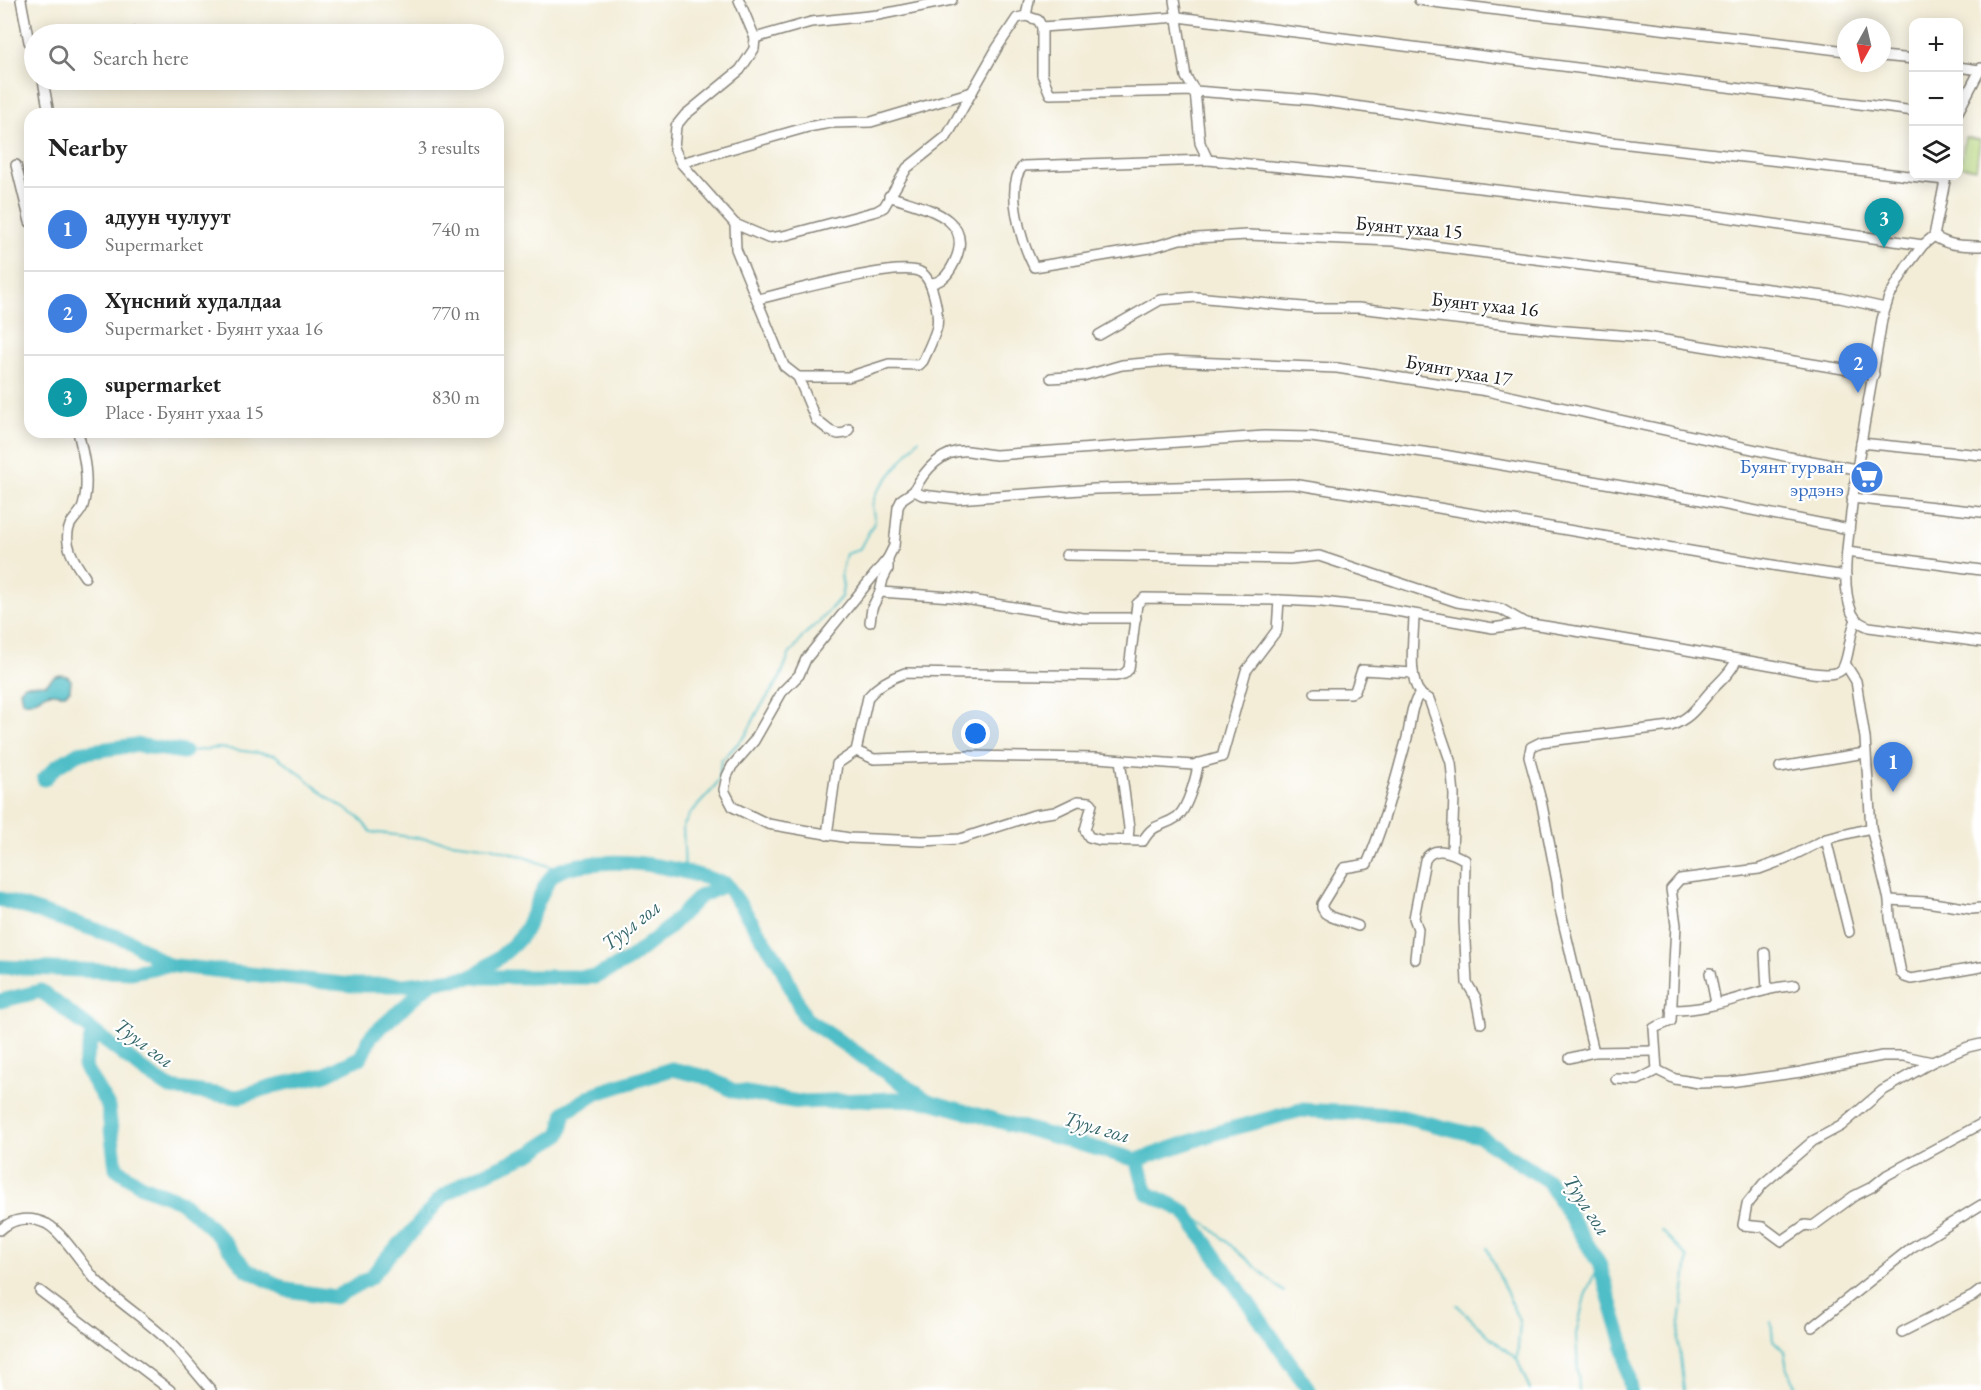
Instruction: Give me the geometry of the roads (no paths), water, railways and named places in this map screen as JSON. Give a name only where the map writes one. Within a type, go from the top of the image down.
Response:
[{"type":"street","points":[[21,0],[26,24]]},
{"type":"street","points":[[739,0],[756,38],[754,49],[740,70],[685,115],[676,126],[674,148],[681,163],[735,224],[768,238],[877,211],[884,207],[907,168],[947,136],[1017,18],[1026,16],[1038,20],[1042,27],[1042,75],[1050,94],[1195,91],[1312,100],[1602,141],[1909,174]]},
{"type":"street","points":[[756,38],[811,22],[878,15],[952,0]]},
{"type":"street","points":[[1026,16],[1029,0]]},
{"type":"street","points":[[1174,0],[1186,77],[1195,91],[1200,143],[1208,160],[1393,178],[1703,214],[1923,245]]},
{"type":"street","points":[[1419,0],[1837,50]]},
{"type":"street","points":[[1042,27],[1178,17],[1909,110]]},
{"type":"street","points":[[1891,57],[1909,59]]},
{"type":"street","points":[[1963,67],[1980,69],[1963,104]]},
{"type":"street","points":[[45,90],[48,108]]},
{"type":"street","points":[[681,163],[808,127],[830,123],[871,122],[972,92]]},
{"type":"street","name":"Буянт ухаа 15","points":[[1208,160],[1023,166],[1017,172],[1014,203],[1022,237],[1034,267],[1150,248],[1180,239],[1247,235],[1393,241],[1840,298],[1885,308]]},
{"type":"street","points":[[16,165],[24,198]]},
{"type":"street","points":[[1946,180],[1934,236],[1923,245],[1907,266],[1889,297],[1882,319],[1856,469],[1846,576],[1851,611],[1856,620],[1869,627],[1981,642]]},
{"type":"street","points":[[889,196],[943,216],[955,225],[960,240],[955,262],[942,280],[931,283]]},
{"type":"street","points":[[735,224],[736,249],[784,366],[798,377],[816,420],[838,434],[846,433],[849,429]]},
{"type":"street","points":[[1934,236],[1952,245],[1981,246]]},
{"type":"street","points":[[758,299],[841,279],[907,269],[922,272],[931,283],[938,315],[936,327],[923,361],[919,365],[889,364],[848,377],[798,377]]},
{"type":"street","name":"Буянт ухаа 16","points":[[1099,335],[1160,300],[1196,297],[1314,308],[1358,308],[1554,330],[1646,337],[1874,374]]},
{"type":"street","name":"Буянт ухаа 17","points":[[1051,378],[1083,376],[1122,364],[1168,361],[1337,368],[1486,391],[1789,457],[1856,469]]},
{"type":"street","points":[[1198,763],[1197,772],[1182,812],[1149,830],[1143,842],[1100,840],[1089,837],[1085,830],[1092,804],[1090,802],[1078,801],[1055,812],[1034,814],[960,839],[922,841],[849,838],[768,824],[733,807],[724,790],[732,766],[754,741],[782,692],[799,675],[806,659],[888,558],[894,546],[898,507],[902,498],[914,490],[919,480],[938,459],[952,452],[966,450],[996,455],[1264,436],[1311,437],[1450,456],[1691,498],[1849,529]]},
{"type":"street","points":[[80,438],[87,468],[83,507],[69,527],[68,547],[85,577]]},
{"type":"street","points":[[1861,442],[1981,455]]},
{"type":"street","points":[[914,490],[922,495],[957,499],[1095,489],[1293,484],[1846,576]]},
{"type":"street","points":[[1852,498],[1981,512]]},
{"type":"street","points":[[1847,552],[1981,570]]},
{"type":"street","points":[[1066,555],[1290,559],[1319,556],[1457,602],[1501,609],[1525,623]]},
{"type":"street","points":[[870,622],[872,608],[888,569],[888,558]]},
{"type":"street","points":[[880,592],[952,597],[1083,618],[1136,618]]},
{"type":"street","points":[[827,835],[837,764],[856,751],[868,697],[873,690],[891,678],[905,673],[1116,676],[1124,674],[1130,669],[1137,604],[1144,598],[1279,600],[1343,604],[1493,628],[1525,623],[1832,674],[1840,671],[1846,665],[1850,634],[1856,620]]},
{"type":"street","points":[[856,751],[874,759],[968,756],[1120,760],[1193,765],[1221,756],[1246,671],[1277,630],[1279,600]]},
{"type":"street","points":[[1414,615],[1413,673],[1415,684],[1420,693],[1429,699],[1451,763],[1454,795],[1452,853]]},
{"type":"street","points":[[1594,1052],[1560,909],[1541,800],[1529,757],[1531,747],[1541,742],[1671,726],[1685,720],[1697,710],[1708,694],[1732,669],[1737,659]]},
{"type":"street","points":[[1846,665],[1856,681],[1865,738],[1871,828],[1889,900],[1900,973],[1911,979],[1981,967]]},
{"type":"street","points":[[1315,693],[1351,693],[1355,691],[1362,670],[1413,673]]},
{"type":"street","points":[[1358,926],[1325,913],[1322,904],[1344,868],[1367,864],[1381,832],[1407,737],[1413,703],[1420,693]]},
{"type":"street","points":[[1780,767],[1865,753]]},
{"type":"street","points":[[1120,760],[1129,828],[1128,840]]},
{"type":"street","points":[[1657,1070],[1654,1028],[1671,1021],[1676,925],[1671,889],[1680,879],[1759,869],[1786,859],[1826,839],[1871,828]]},
{"type":"street","points":[[1826,839],[1849,932]]},
{"type":"street","points":[[1415,959],[1418,928],[1414,918],[1425,860],[1434,851],[1452,853],[1466,860],[1464,921],[1467,983],[1476,998],[1481,1023]]},
{"type":"street","points":[[1889,900],[1981,908]]},
{"type":"street","points":[[1765,953],[1767,990]]},
{"type":"street","points":[[1710,973],[1716,1004]]},
{"type":"street","points":[[1671,1010],[1687,1010],[1767,990],[1795,986]]},
{"type":"street","points":[[1981,1044],[1932,1062],[1882,1091],[1841,1126],[1813,1142],[1763,1184],[1747,1204],[1743,1225],[1763,1227],[1782,1241],[1805,1225],[1813,1226],[1887,1175],[1981,1125]]},
{"type":"street","points":[[1570,1058],[1594,1052],[1654,1051]]},
{"type":"street","points":[[1657,1070],[1675,1079],[1699,1083],[1801,1072],[1882,1056],[1904,1056],[1932,1062]]},
{"type":"street","points":[[1616,1079],[1638,1080],[1657,1070]]},
{"type":"street","points":[[1812,1327],[1911,1248],[1981,1205]]},
{"type":"street","points":[[0,1230],[19,1219],[34,1220],[48,1225],[59,1233],[96,1280],[169,1342],[211,1390]]},
{"type":"street","points":[[1902,1332],[1981,1290]]},
{"type":"street","points":[[40,1291],[170,1390]]},
{"type":"water","points":[[60,675],[67,676],[71,680],[70,690],[65,694],[50,693],[33,701],[22,701],[20,690],[25,685],[46,684]]},
{"type":"waterway","points":[[685,871],[683,827],[690,814],[713,789],[719,779],[721,761],[746,735],[758,711],[780,678],[789,655],[805,634],[841,597],[843,587],[841,574],[846,554],[859,550],[875,521],[872,506],[876,493],[919,439]]},
{"type":"waterway","points":[[44,779],[56,767],[78,753],[136,745],[184,752]]},
{"type":"waterway","points":[[184,752],[219,748],[275,755],[330,799],[358,817],[371,832],[491,847],[562,871]]},
{"type":"waterway","points":[[472,977],[519,939],[550,879],[562,870],[580,865],[624,862],[675,869],[726,884]]},
{"type":"waterway","name":"Туул гол","points":[[0,967],[132,972],[167,965],[352,985],[404,985],[472,977],[595,977],[627,961],[666,930],[699,897],[726,884],[780,964],[805,1018],[928,1101],[1137,1160],[1219,1132],[1301,1110],[1394,1115],[1479,1136],[1548,1181],[1599,1263],[1623,1343],[1631,1390]]},
{"type":"waterway","points":[[0,899],[130,941],[167,965]]},
{"type":"waterway","name":"Туул гол","points":[[0,1001],[41,991],[147,1073],[170,1088],[238,1097],[273,1086],[324,1075],[361,1057],[371,1036],[432,982]]},
{"type":"waterway","points":[[93,1032],[84,1066],[108,1106],[116,1168],[142,1186],[180,1201],[202,1219],[246,1269],[287,1290],[335,1297],[371,1277],[442,1197],[467,1181],[531,1153],[560,1134],[565,1112],[597,1093],[672,1069],[706,1077],[734,1091],[799,1102],[894,1099],[927,1101]]},
{"type":"waterway","name":"Туул гол","points":[[1137,1160],[1147,1193],[1184,1211],[1309,1390]]},
{"type":"waterway","points":[[1184,1211],[1210,1227],[1284,1292]]},
{"type":"waterway","points":[[1662,1231],[1688,1258],[1678,1341],[1684,1390]]},
{"type":"waterway","points":[[1487,1248],[1520,1323],[1517,1359]]},
{"type":"waterway","points":[[1579,1390],[1576,1334],[1585,1296],[1599,1263]]},
{"type":"waterway","points":[[1457,1305],[1517,1359],[1530,1390]]},
{"type":"waterway","points":[[1771,1321],[1773,1340],[1784,1351],[1787,1369],[1795,1383],[1794,1390]]},
{"type":"place","name":"supermarket","points":[[1884,248]]},
{"type":"place","name":"Хүнсний худалдаа","points":[[1858,393]]},
{"type":"place","name":"Буянт гурван эрдэнэ","points":[[1867,477]]},
{"type":"place","name":"адуун чулуут","points":[[1893,792]]}]
